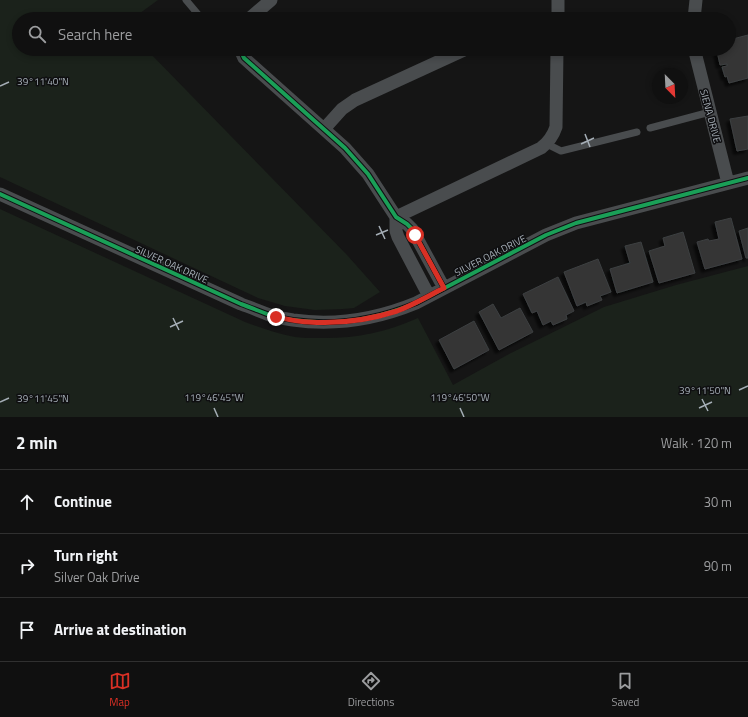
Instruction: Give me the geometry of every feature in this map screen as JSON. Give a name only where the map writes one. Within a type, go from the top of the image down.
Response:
[{"type":"street","points":[[257,12],[271,0]]},
{"type":"street","points":[[558,0],[558,12]]},
{"type":"street","points":[[695,12],[696,0]]},
{"type":"street","points":[[243,56],[345,148],[368,174],[396,217],[412,229],[444,288]]},
{"type":"street","points":[[324,129],[342,109],[355,100],[451,56]]},
{"type":"street","points":[[396,217],[542,148],[547,144],[556,127],[557,56]]},
{"type":"street","name":"SIENA DRIVE","points":[[696,56],[728,182]]},
{"type":"street","name":"SILVER OAK DRIVE","points":[[0,194],[241,304],[276,317],[309,322],[343,322],[373,318],[397,311],[546,235],[576,223],[748,178]]},
{"type":"street","points":[[396,217],[396,230],[398,237],[429,296]]},
{"type":"lane","points":[[186,0],[196,12]]},
{"type":"lane","points":[[650,128],[710,112]]},
{"type":"lane","points":[[547,144],[561,151],[637,132]]},
{"type":"shaded area","points":[[0,0],[158,0],[142,12],[12,12],[12,56],[153,56],[347,255],[380,292],[354,308],[343,309],[315,310],[285,306],[258,298],[0,177]]},
{"type":"shaded area","points":[[0,209],[245,322],[270,331],[295,337],[309,338],[356,336],[393,328],[418,318],[453,385],[509,354],[604,307],[676,285],[748,266],[748,417],[0,417]]},
{"type":"building","points":[[748,35],[748,78],[729,83],[727,76],[725,77],[722,67],[727,66],[727,64],[720,65],[718,56],[736,56],[736,38]]},
{"type":"building","points":[[748,116],[748,149],[737,151],[730,119]]},
{"type":"building","points":[[731,218],[742,259],[705,269],[697,242],[708,239],[709,241],[719,239],[715,222]]},
{"type":"building","points":[[748,228],[748,258],[746,258],[739,231]]},
{"type":"building","points":[[683,232],[695,273],[659,283],[649,251],[665,246],[663,238]]},
{"type":"building","points":[[641,242],[653,282],[617,293],[610,269],[630,263],[625,246]]},
{"type":"building","points":[[598,259],[611,292],[600,296],[602,300],[587,306],[586,302],[577,306],[564,272]]},
{"type":"building","points":[[558,277],[574,311],[566,315],[567,319],[553,325],[551,321],[543,325],[537,311],[532,313],[523,294]]},
{"type":"building","points":[[493,304],[501,318],[520,308],[533,332],[499,350],[479,312]]},
{"type":"building","points":[[474,321],[489,350],[454,369],[439,340]]},
{"type":"cycle path","points":[[243,56],[345,148],[368,174],[396,217],[412,229],[444,288]]},
{"type":"cycle path","points":[[0,194],[241,304],[275,317],[309,322],[324,322],[356,320],[401,309],[416,303],[546,235],[576,223],[748,178]]},
{"type":"route","points":[[276,317],[309,322],[343,322],[373,318],[397,311],[416,303],[444,288],[415,235]]}]
